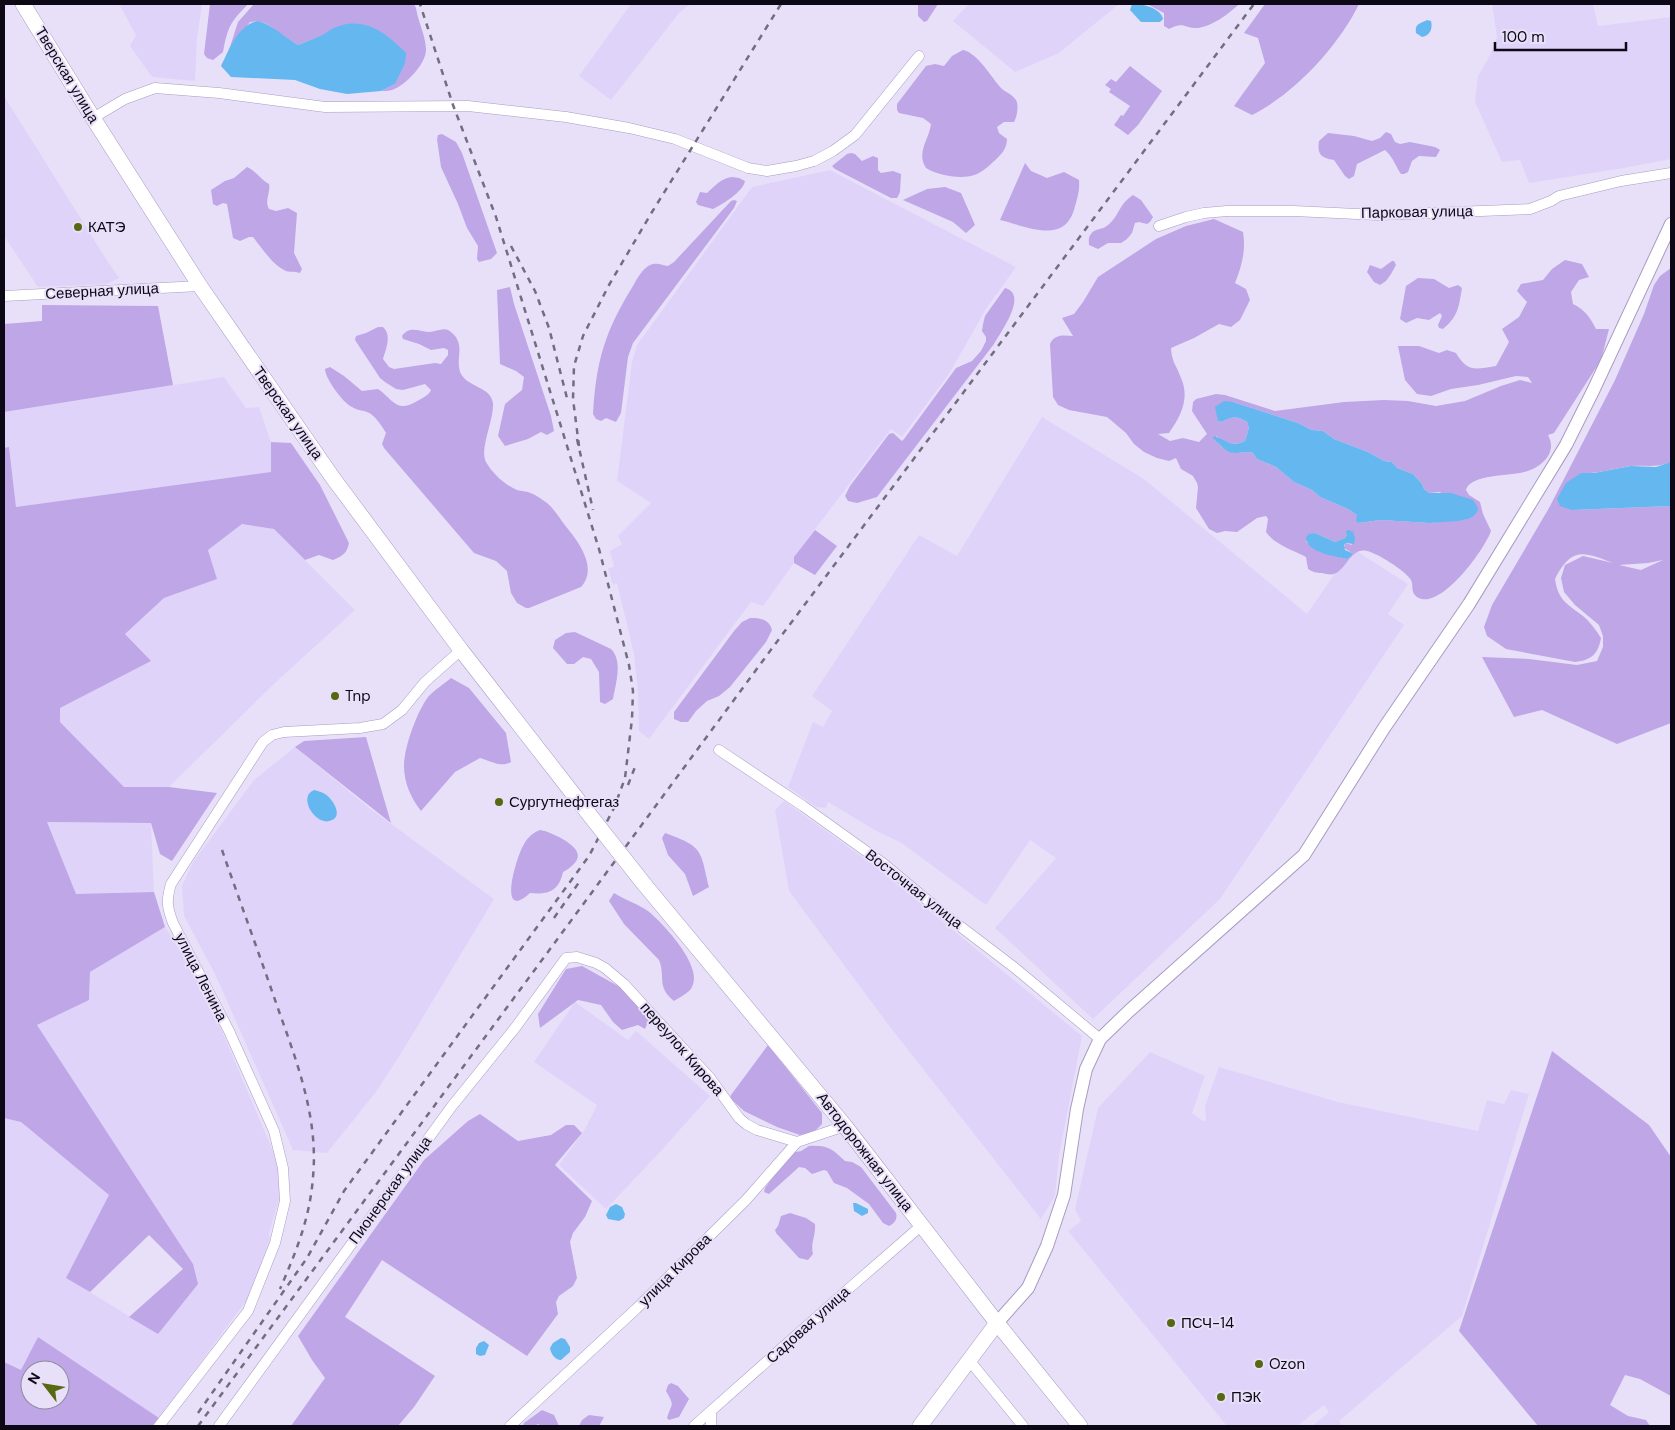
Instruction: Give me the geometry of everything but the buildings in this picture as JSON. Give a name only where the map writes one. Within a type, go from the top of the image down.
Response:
[{"type":"main road","name":"Тверская улица","points":[[23,4],[200,286],[333,478],[461,650],[581,804]]},
{"type":"main road","name":"Автодорожная улица","points":[[581,804],[644,884],[845,1126],[996,1323],[1080,1426]]},
{"type":"main road","points":[[920,1426],[996,1323]]},
{"type":"street","points":[[93,118],[125,99],[155,88],[219,93],[325,106],[468,106],[566,117],[629,128],[675,139],[748,168],[767,171],[814,161],[834,151],[855,135],[919,56]]},
{"type":"street","name":"Парковая улица","points":[[1159,226],[1186,216],[1227,211],[1378,214],[1530,209],[1559,196],[1621,181],[1671,173]]},
{"type":"street","points":[[996,1323],[1028,1288],[1047,1246],[1064,1195],[1077,1109],[1086,1069],[1100,1039],[1304,855],[1384,728],[1469,604],[1566,445],[1671,224]]},
{"type":"street","name":"Северная улица","points":[[4,296],[200,286]]},
{"type":"street","name":"улица Ленина","points":[[159,1426],[248,1311],[275,1243],[284,1201],[283,1168],[274,1131],[229,1031],[173,923],[167,906],[167,896],[171,884],[263,742],[272,735],[284,732],[360,728],[384,724],[402,710],[425,682],[461,650]]},
{"type":"street","name":"Восточная улица","points":[[719,750],[803,806],[884,864],[945,915],[1015,968],[1100,1039]]},
{"type":"street","name":"переулок Кирова","points":[[566,958],[577,957],[596,962],[624,984],[710,1078],[739,1118],[746,1124],[757,1130],[797,1142]]},
{"type":"street","name":"Пионерская улица","points":[[219,1426],[452,1106],[515,1028],[566,958]]},
{"type":"street","points":[[797,1142],[845,1126]]},
{"type":"street","name":"улица Кирова","points":[[510,1426],[636,1309],[718,1228],[746,1200],[797,1142]]},
{"type":"street","name":"Садовая улица","points":[[694,1426],[922,1225]]},
{"type":"street","points":[[969,1360],[1023,1426]]},
{"type":"street","points":[[711,1412],[711,1426]]},
{"type":"shaded area","points":[[119,4],[202,4],[197,39],[195,81],[152,77],[130,46],[136,35]]},
{"type":"shaded area","points":[[210,4],[248,4],[231,25],[226,36],[223,52],[213,60],[207,58],[204,54]]},
{"type":"shaded area","points":[[254,4],[414,4],[425,40],[425,56],[419,68],[403,84],[392,90],[381,91],[395,84],[335,28],[298,45],[265,23],[250,22],[229,50],[238,22]]},
{"type":"shaded area","points":[[631,4],[690,4],[679,13],[611,100],[579,76]]},
{"type":"shaded area","points":[[918,4],[938,4],[927,21],[924,22],[918,16]]},
{"type":"shaded area","points":[[969,4],[1119,4],[1059,53],[1015,72],[953,21]]},
{"type":"shaded area","points":[[1147,4],[1239,4],[1214,23],[1197,28],[1178,25],[1169,29],[1164,26],[1164,13]]},
{"type":"shaded area","points":[[1265,4],[1359,4],[1339,37],[1313,68],[1283,95],[1252,115],[1234,106],[1265,63],[1258,38],[1244,33]]},
{"type":"shaded area","points":[[1492,4],[1593,4],[1598,26],[1671,17],[1671,159],[1529,183],[1520,160],[1502,162],[1475,102],[1478,76],[1489,57],[1497,37]]},
{"type":"shaded area","points":[[963,50],[974,56],[1001,88],[1014,98],[1017,102],[1017,114],[1014,122],[1004,122],[997,127],[999,133],[1007,139],[1005,149],[1001,154],[988,167],[977,174],[959,177],[938,173],[926,168],[922,157],[931,124],[923,118],[899,113],[897,104],[926,66],[935,64],[944,66],[952,56]]},
{"type":"shaded area","points":[[1130,66],[1162,91],[1138,125],[1128,135],[1114,125],[1130,106],[1109,92],[1111,89],[1105,85],[1111,79],[1116,82]]},
{"type":"shaded area","points":[[4,96],[119,278],[107,284],[38,287],[4,236]]},
{"type":"shaded area","points":[[1386,132],[1391,134],[1395,142],[1400,144],[1410,142],[1435,147],[1440,150],[1436,157],[1419,156],[1412,161],[1408,172],[1401,174],[1385,150],[1357,164],[1354,176],[1349,179],[1334,160],[1323,157],[1319,152],[1319,141],[1328,133],[1354,136],[1372,141],[1380,138]]},
{"type":"shaded area","points":[[442,134],[456,142],[462,153],[497,253],[491,259],[479,262],[477,259],[478,246],[467,228],[441,167],[437,139],[438,135]]},
{"type":"shaded area","points":[[851,153],[855,154],[862,161],[873,156],[878,158],[878,170],[881,173],[893,171],[901,174],[900,192],[897,198],[891,198],[832,166]]},
{"type":"shaded area","points":[[1025,163],[1031,171],[1047,178],[1064,172],[1079,180],[1079,191],[1074,210],[1069,221],[1061,227],[1053,230],[1032,229],[1000,220]]},
{"type":"shaded area","points":[[247,167],[269,184],[267,203],[269,209],[276,211],[288,208],[297,213],[294,253],[302,269],[300,273],[280,268],[253,237],[240,241],[233,238],[227,204],[223,203],[217,206],[213,204],[211,190],[225,181],[234,178]]},
{"type":"shaded area","points":[[830,170],[1016,267],[986,309],[949,374],[902,437],[891,429],[794,557],[794,563],[763,606],[751,602],[649,739],[639,731],[634,654],[617,583],[613,585],[608,569],[614,566],[610,551],[622,544],[618,536],[651,503],[617,481],[632,362],[637,345],[752,187]]},
{"type":"shaded area","points":[[732,177],[745,181],[741,189],[732,197],[713,209],[698,205],[696,202],[700,192],[707,193],[721,181]]},
{"type":"shaded area","points":[[945,187],[961,193],[975,225],[966,233],[953,222],[903,200],[927,189]]},
{"type":"shaded area","points":[[1133,195],[1141,200],[1153,217],[1150,222],[1147,224],[1135,223],[1132,233],[1121,243],[1108,243],[1098,249],[1089,245],[1089,236],[1108,225],[1115,218],[1124,202]]},
{"type":"shaded area","points":[[734,200],[737,201],[734,208],[633,343],[628,357],[621,413],[616,422],[606,418],[601,421],[596,419],[593,414],[594,395],[604,347],[615,318],[638,277],[650,265],[668,266],[674,262]]},
{"type":"shaded area","points":[[1214,219],[1243,232],[1243,258],[1235,283],[1246,289],[1250,300],[1240,320],[1231,327],[1219,324],[1171,348],[1173,360],[1184,385],[1185,393],[1183,407],[1173,427],[1169,433],[1158,434],[1170,441],[1183,438],[1199,442],[1207,434],[1192,411],[1193,402],[1196,399],[1216,394],[1225,395],[1275,411],[1344,402],[1384,400],[1408,401],[1436,406],[1465,401],[1520,380],[1532,383],[1528,377],[1516,376],[1451,389],[1431,396],[1417,394],[1405,380],[1398,346],[1419,346],[1439,353],[1447,350],[1456,353],[1468,367],[1483,368],[1496,366],[1509,342],[1502,329],[1519,317],[1527,302],[1517,291],[1521,284],[1543,280],[1552,269],[1565,260],[1582,264],[1589,277],[1579,280],[1571,292],[1573,304],[1587,314],[1596,329],[1609,329],[1601,360],[1554,433],[1548,435],[1551,448],[1542,463],[1524,472],[1483,478],[1469,485],[1466,490],[1469,495],[1480,502],[1491,531],[1471,564],[1449,587],[1437,596],[1427,599],[1417,597],[1408,576],[1398,567],[1367,551],[1357,552],[1334,574],[1313,572],[1308,569],[1306,557],[1279,544],[1270,537],[1266,532],[1268,519],[1266,516],[1257,518],[1237,532],[1225,531],[1217,533],[1209,529],[1196,508],[1197,483],[1193,476],[1181,469],[1176,458],[1169,461],[1144,452],[1107,417],[1069,410],[1058,405],[1053,397],[1050,344],[1054,338],[1063,335],[1073,336],[1062,318],[1074,314],[1098,277],[1156,239],[1186,226]],"holes":[[[1233,402],[1298,423],[1312,430],[1323,431],[1334,439],[1368,452],[1384,461],[1392,462],[1397,468],[1413,474],[1429,493],[1440,492],[1468,519],[1429,523],[1381,520],[1358,523],[1357,515],[1294,482],[1276,467],[1257,459],[1253,453],[1233,453],[1220,445],[1216,436],[1230,443],[1241,443],[1245,441],[1249,428],[1247,422],[1237,418],[1218,421],[1218,415]],[[1315,533],[1335,542],[1345,538],[1347,535],[1352,545],[1345,543],[1344,548],[1352,553],[1347,559],[1320,552],[1306,542]]]},
{"type":"shaded area","points":[[1392,261],[1396,265],[1386,281],[1380,285],[1374,282],[1367,272],[1370,265],[1381,269]]},
{"type":"shaded area","points":[[1671,268],[1671,462],[1656,466],[1632,466],[1601,472],[1581,473],[1572,510],[1671,506],[1671,723],[1617,744],[1542,710],[1514,717],[1482,657],[1529,659],[1577,665],[1597,661],[1603,647],[1603,636],[1599,625],[1575,605],[1564,592],[1561,578],[1565,565],[1583,556],[1613,563],[1594,556],[1580,554],[1567,561],[1555,579],[1558,592],[1564,601],[1586,618],[1601,638],[1596,652],[1586,660],[1575,662],[1506,649],[1487,636],[1484,627],[1492,605],[1549,508],[1615,380],[1644,314],[1654,285],[1660,276]],"holes":[[[1663,560],[1641,570],[1619,565]]]},
{"type":"shaded area","points":[[1418,278],[1434,279],[1449,288],[1458,285],[1462,288],[1455,315],[1443,329],[1439,328],[1438,325],[1442,316],[1440,313],[1429,320],[1417,318],[1406,323],[1400,319],[1406,286]]},
{"type":"shaded area","points":[[510,287],[551,416],[554,431],[547,435],[541,432],[528,439],[505,446],[498,436],[505,404],[522,390],[524,377],[500,364],[497,290]]},
{"type":"shaded area","points":[[1005,288],[1012,292],[1014,305],[994,344],[877,497],[857,503],[848,501],[845,496],[850,486],[889,434],[893,433],[902,441],[956,368],[972,361],[981,351],[986,341],[982,331],[985,316]]},
{"type":"shaded area","points":[[42,305],[158,306],[173,385],[4,412],[4,324],[42,321]]},
{"type":"shaded area","points":[[378,327],[383,327],[386,330],[388,338],[383,359],[389,367],[394,369],[435,363],[441,364],[448,355],[448,350],[444,348],[431,350],[403,339],[402,336],[408,331],[429,332],[446,329],[456,337],[459,347],[459,368],[461,374],[469,382],[484,390],[493,403],[484,450],[486,462],[499,478],[512,488],[528,492],[547,503],[575,538],[587,562],[588,571],[581,587],[529,608],[517,603],[511,593],[507,571],[496,561],[474,553],[384,448],[382,444],[386,433],[377,420],[371,414],[348,405],[340,396],[331,384],[325,369],[330,367],[362,391],[378,389],[400,406],[411,404],[430,392],[431,390],[425,384],[403,390],[396,389],[380,378],[355,340],[356,336]]},
{"type":"shaded area","points":[[224,377],[246,408],[259,407],[271,442],[271,472],[16,507],[9,448],[4,448],[4,412]]},
{"type":"shaded area","points":[[1042,417],[1144,479],[1307,614],[1352,548],[1408,584],[1388,614],[1404,625],[1220,899],[1093,1019],[995,928],[1056,858],[1030,840],[986,905],[900,842],[878,832],[828,802],[826,808],[816,807],[788,787],[813,722],[823,727],[832,711],[812,696],[919,535],[957,556]]},
{"type":"shaded area","points":[[271,442],[291,443],[320,485],[349,543],[346,552],[333,560],[319,555],[305,560],[274,529],[242,524],[208,550],[217,579],[164,598],[125,634],[151,661],[60,708],[60,722],[124,787],[169,787],[217,793],[172,861],[160,854],[151,823],[47,822],[76,894],[154,892],[165,927],[90,972],[89,1000],[37,1025],[193,1264],[198,1284],[158,1334],[129,1317],[183,1269],[149,1235],[90,1292],[66,1278],[109,1195],[21,1122],[4,1118],[4,448],[9,447],[16,507],[271,472]]},
{"type":"shaded area","points":[[242,524],[274,529],[355,610],[276,682],[169,787],[124,787],[60,722],[60,708],[150,661],[125,634],[164,598],[217,579],[208,550]]},
{"type":"shaded area","points":[[815,530],[837,546],[815,575],[794,563],[794,557]]},
{"type":"shaded area","points":[[750,618],[764,620],[771,626],[772,630],[766,642],[730,687],[719,696],[707,701],[688,722],[674,719],[674,712],[734,631],[742,622]]},
{"type":"shaded area","points":[[575,632],[611,649],[615,654],[618,666],[616,686],[613,699],[605,704],[600,702],[599,672],[591,659],[583,657],[574,664],[567,664],[553,648],[555,640],[566,633]]},
{"type":"shaded area","points":[[451,678],[469,688],[506,733],[511,762],[500,764],[480,758],[455,772],[421,811],[411,796],[405,778],[406,749],[424,703],[430,694]]},
{"type":"shaded area","points":[[366,737],[391,823],[295,747],[304,741]]},
{"type":"shaded area","points":[[295,747],[368,807],[494,899],[376,1092],[327,1153],[293,1150],[215,974],[184,916],[182,886],[193,862],[254,780]]},
{"type":"shaded area","points":[[784,801],[875,866],[1082,1036],[1059,1156],[1055,1196],[1041,1219],[890,1027],[789,891],[775,810]]},
{"type":"shaded area","points":[[46,822],[151,823],[154,892],[76,895]]},
{"type":"shaded area","points":[[540,830],[559,837],[571,845],[578,853],[578,858],[571,867],[563,872],[556,888],[542,893],[530,893],[520,900],[514,900],[511,894],[516,863],[528,838]]},
{"type":"shaded area","points":[[665,833],[694,846],[704,865],[709,887],[693,896],[685,874],[668,855],[662,838]]},
{"type":"shaded area","points":[[614,893],[648,911],[663,925],[680,946],[692,968],[694,978],[692,987],[684,995],[674,1001],[668,996],[663,986],[659,960],[624,924],[609,901]]},
{"type":"shaded area","points":[[165,927],[204,989],[273,1151],[280,1172],[280,1196],[269,1234],[270,1238],[249,1297],[159,1418],[38,1337],[26,1360],[20,1360],[20,1370],[4,1362],[4,1118],[21,1122],[109,1195],[67,1278],[158,1334],[193,1264],[37,1025],[89,1000],[90,972]]},
{"type":"shaded area","points":[[582,966],[627,991],[650,1017],[645,1029],[638,1025],[622,1030],[613,1022],[601,1005],[578,1000],[540,1028],[538,1014],[566,969]]},
{"type":"shaded area","points":[[575,1002],[628,1040],[636,1031],[710,1096],[606,1209],[559,1165],[585,1129],[597,1105],[534,1062]]},
{"type":"shaded area","points":[[768,1045],[822,1113],[822,1124],[814,1132],[800,1135],[777,1127],[744,1111],[730,1098]]},
{"type":"shaded area","points":[[1552,1051],[1649,1125],[1671,1157],[1671,1396],[1640,1379],[1625,1375],[1610,1405],[1628,1416],[1646,1420],[1650,1426],[1538,1426],[1459,1331]]},
{"type":"shaded area","points":[[1150,1052],[1205,1076],[1192,1113],[1203,1121],[1206,1120],[1205,1106],[1219,1067],[1338,1102],[1478,1131],[1487,1100],[1504,1104],[1511,1090],[1529,1094],[1462,1316],[1339,1421],[1342,1426],[1312,1426],[1329,1412],[1324,1405],[1297,1426],[1227,1426],[1068,1231],[1081,1221],[1075,1209],[1098,1108]]},
{"type":"shaded area","points":[[480,1114],[518,1141],[551,1135],[566,1125],[574,1125],[582,1133],[555,1165],[592,1201],[585,1217],[573,1233],[570,1242],[577,1278],[573,1286],[559,1296],[556,1302],[558,1314],[527,1356],[382,1260],[345,1317],[435,1376],[414,1407],[398,1426],[291,1426],[325,1378],[298,1336],[424,1160],[468,1121]]},
{"type":"shaded area","points":[[809,1146],[821,1146],[829,1149],[837,1153],[845,1161],[852,1162],[861,1167],[896,1213],[894,1223],[889,1226],[883,1223],[869,1204],[847,1188],[834,1183],[827,1171],[824,1170],[812,1174],[805,1168],[799,1167],[769,1194],[764,1192],[791,1153],[801,1151]]},
{"type":"shaded area","points":[[790,1213],[806,1218],[815,1224],[813,1254],[808,1260],[799,1258],[776,1233],[775,1230],[781,1216]]},
{"type":"shaded area","points":[[38,1337],[159,1418],[152,1426],[4,1426],[4,1362],[20,1370],[20,1410],[70,1410],[70,1360],[26,1360]]},
{"type":"shaded area","points":[[671,1383],[678,1386],[689,1399],[679,1417],[669,1420],[667,1418],[672,1402],[666,1391]]},
{"type":"shaded area","points":[[542,1410],[554,1415],[559,1426],[541,1426],[538,1424],[535,1426],[523,1426],[524,1423]]},
{"type":"shaded area","points":[[589,1415],[604,1417],[599,1426],[579,1426],[582,1420]]},
{"type":"water","points":[[1132,4],[1141,4],[1155,9],[1162,15],[1163,19],[1160,22],[1141,22],[1130,10]]},
{"type":"water","points":[[1427,20],[1431,21],[1431,29],[1427,35],[1422,37],[1416,33],[1416,27]]},
{"type":"water","points":[[258,21],[274,28],[298,45],[334,28],[355,24],[365,25],[374,28],[391,39],[406,53],[405,63],[395,84],[381,91],[347,94],[320,89],[295,80],[231,77],[221,66],[227,53],[240,32],[251,23]]},
{"type":"water","points":[[1224,401],[1233,402],[1298,423],[1312,430],[1323,431],[1334,439],[1368,452],[1384,461],[1392,462],[1397,468],[1413,474],[1429,493],[1451,493],[1473,500],[1478,510],[1474,516],[1458,521],[1429,523],[1381,520],[1358,523],[1356,521],[1357,515],[1348,509],[1320,497],[1312,490],[1294,482],[1276,467],[1257,459],[1253,453],[1233,453],[1223,448],[1213,438],[1214,436],[1236,444],[1245,441],[1249,428],[1247,422],[1237,418],[1218,421],[1215,407]]},
{"type":"water","points":[[1671,462],[1671,506],[1572,510],[1560,506],[1557,499],[1566,483],[1581,473],[1594,473],[1631,466],[1656,467]]},
{"type":"water","points":[[1346,531],[1353,532],[1355,538],[1354,544],[1346,543],[1344,545],[1345,550],[1352,553],[1347,559],[1322,553],[1311,547],[1307,542],[1306,537],[1309,534],[1315,533],[1335,542],[1345,538],[1347,535]]},
{"type":"water","points":[[314,790],[325,794],[334,804],[337,812],[334,819],[324,821],[319,819],[310,810],[307,798]]},
{"type":"water","points":[[853,1203],[868,1209],[868,1213],[862,1216],[854,1211]]},
{"type":"water","points":[[616,1204],[622,1207],[625,1214],[624,1218],[619,1221],[608,1219],[606,1215],[610,1207]]},
{"type":"water","points":[[561,1338],[565,1339],[570,1347],[570,1352],[561,1360],[554,1356],[550,1348],[553,1343]]},
{"type":"water","points":[[484,1341],[489,1345],[485,1355],[480,1356],[476,1354],[476,1348],[479,1343]]},
{"type":"railway","points":[[198,1413],[307,1258],[344,1191],[589,856],[614,808],[625,778],[632,719],[633,691],[629,665],[599,549],[496,217],[453,105],[420,4]]},
{"type":"railway","points":[[579,446],[573,399],[574,366],[583,336],[609,285],[652,212],[781,4]]},
{"type":"railway","points":[[198,1426],[773,647],[1254,4]]},
{"type":"railway","points":[[511,246],[535,291],[549,328],[568,402]]},
{"type":"railway","points":[[577,439],[593,510]]},
{"type":"railway","points":[[628,785],[635,767]]},
{"type":"railway","points":[[222,850],[297,1063],[309,1108],[312,1130],[314,1154],[309,1207],[297,1248],[280,1289]]},
{"type":"railway","points":[[554,918],[580,881]]},
{"type":"place","name":"КАТЭ","points":[[78,227]]},
{"type":"place","name":"Tnp","points":[[335,696]]},
{"type":"place","name":"Сургутнефтегаз","points":[[499,802]]},
{"type":"place","name":"ПСЧ-14","points":[[1171,1323]]},
{"type":"place","name":"Ozon","points":[[1259,1364]]},
{"type":"place","name":"ПЭК","points":[[1221,1397]]}]
